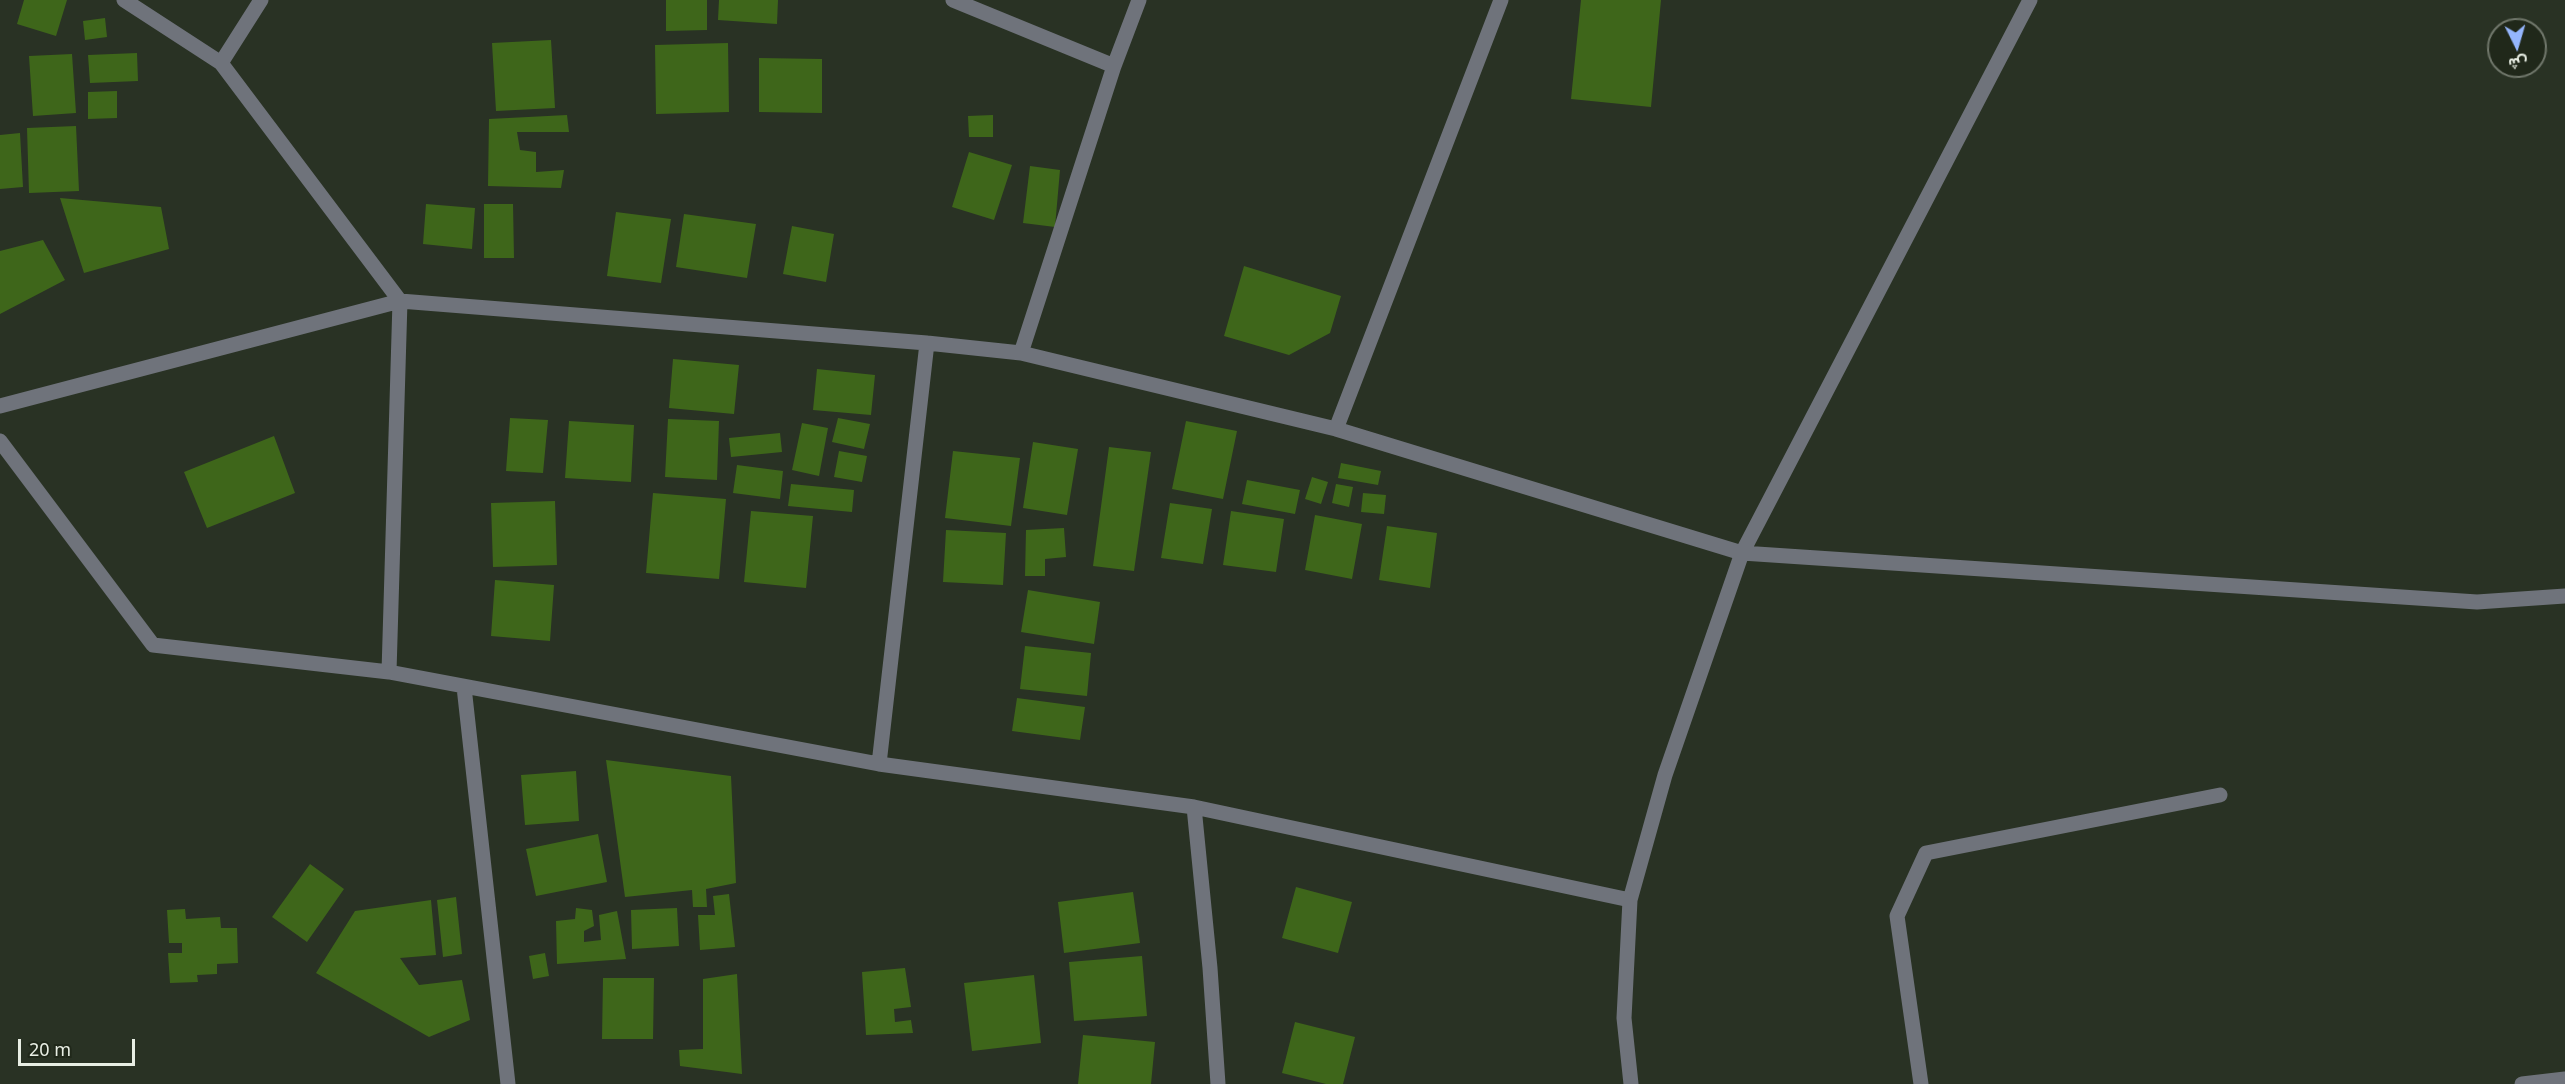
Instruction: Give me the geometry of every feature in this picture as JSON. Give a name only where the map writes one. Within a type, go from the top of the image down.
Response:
[{"type":"street","points":[[124,0],[221,63],[400,301],[389,672]]},
{"type":"street","points":[[221,63],[261,0]]},
{"type":"street","points":[[953,0],[1114,66]]},
{"type":"street","points":[[1021,353],[1114,66],[1138,0]]},
{"type":"street","points":[[1336,429],[1501,0]]},
{"type":"street","points":[[1631,1084],[1624,1018],[1630,900],[1665,775],[1742,553],[2030,0]]},
{"type":"street","points":[[0,406],[400,301],[927,343],[1021,353],[1336,429],[1742,553],[2477,602],[2565,596]]},
{"type":"street","points":[[879,764],[927,343]]},
{"type":"street","points":[[0,441],[153,645],[389,672],[879,764],[1194,807],[1630,900]]},
{"type":"street","points":[[464,687],[508,1084]]},
{"type":"street","points":[[1921,1084],[1897,916],[1926,853],[2220,795]]},
{"type":"street","points":[[1194,807],[1210,968],[1218,1084]]},
{"type":"street","points":[[2522,1084],[2565,1079]]},
{"type":"building","points":[[24,0],[67,0],[56,36],[17,24]]},
{"type":"building","points":[[666,0],[707,0],[707,30],[666,31]]},
{"type":"building","points":[[719,0],[778,0],[777,24],[718,20]]},
{"type":"building","points":[[1581,0],[1661,0],[1651,107],[1571,99]]},
{"type":"building","points":[[105,18],[107,37],[85,40],[83,21]]},
{"type":"building","points":[[551,40],[555,108],[496,111],[492,43]]},
{"type":"building","points":[[728,43],[729,112],[656,114],[655,45]]},
{"type":"building","points":[[137,53],[138,81],[90,83],[88,55]]},
{"type":"building","points":[[72,54],[76,113],[33,116],[29,56]]},
{"type":"building","points":[[759,58],[822,59],[822,113],[759,112]]},
{"type":"building","points":[[117,91],[117,118],[88,119],[88,92]]},
{"type":"building","points":[[567,115],[569,132],[517,132],[520,150],[536,152],[536,172],[564,170],[561,188],[488,186],[489,119]]},
{"type":"building","points":[[993,115],[993,137],[969,137],[968,116]]},
{"type":"building","points":[[76,126],[79,191],[29,193],[27,128]]},
{"type":"building","points":[[20,133],[23,187],[0,189],[0,135]]},
{"type":"building","points":[[969,152],[1012,165],[994,220],[952,207]]},
{"type":"building","points":[[1030,166],[1060,170],[1055,227],[1023,223]]},
{"type":"building","points":[[60,198],[161,207],[169,249],[84,273]]},
{"type":"building","points":[[426,204],[475,208],[472,249],[423,244]]},
{"type":"building","points":[[484,204],[513,204],[514,258],[484,258]]},
{"type":"building","points":[[616,212],[671,219],[661,283],[607,276]]},
{"type":"building","points":[[684,214],[756,224],[747,278],[676,267]]},
{"type":"building","points":[[792,226],[834,234],[826,282],[783,274]]},
{"type":"building","points":[[43,240],[65,280],[0,314],[0,251]]},
{"type":"building","points":[[1244,266],[1341,296],[1330,333],[1289,355],[1224,336]]},
{"type":"building","points":[[673,359],[739,365],[734,414],[669,408]]},
{"type":"building","points":[[817,369],[875,375],[871,415],[813,410]]},
{"type":"building","points":[[510,418],[548,420],[543,473],[506,471]]},
{"type":"building","points":[[838,418],[870,424],[864,449],[832,442]]},
{"type":"building","points":[[668,419],[719,421],[717,480],[665,477]]},
{"type":"building","points":[[569,421],[634,425],[631,482],[565,478]]},
{"type":"building","points":[[1186,421],[1237,431],[1223,499],[1172,489]]},
{"type":"building","points":[[802,423],[828,428],[819,476],[792,470]]},
{"type":"building","points":[[780,433],[782,452],[731,457],[729,438]]},
{"type":"building","points":[[274,436],[295,493],[207,528],[184,472]]},
{"type":"building","points":[[1033,442],[1078,449],[1067,515],[1023,508]]},
{"type":"building","points":[[1109,447],[1151,452],[1134,571],[1093,566]]},
{"type":"building","points":[[839,451],[867,456],[862,482],[834,477]]},
{"type":"building","points":[[953,451],[1020,458],[1011,526],[945,518]]},
{"type":"building","points":[[1341,463],[1381,471],[1378,485],[1338,478]]},
{"type":"building","points":[[737,465],[783,471],[780,499],[733,493]]},
{"type":"building","points":[[1312,477],[1328,482],[1321,504],[1305,499]]},
{"type":"building","points":[[1247,480],[1300,490],[1295,514],[1242,504]]},
{"type":"building","points":[[791,484],[854,490],[852,512],[788,506]]},
{"type":"building","points":[[1336,484],[1353,487],[1349,507],[1332,503]]},
{"type":"building","points":[[653,493],[726,499],[719,579],[646,573]]},
{"type":"building","points":[[1363,493],[1386,495],[1384,514],[1361,512]]},
{"type":"building","points":[[555,501],[557,565],[493,567],[491,503]]},
{"type":"building","points":[[1170,503],[1212,509],[1203,564],[1161,558]]},
{"type":"building","points":[[751,511],[813,516],[806,588],[744,582]]},
{"type":"building","points":[[1231,511],[1284,519],[1276,572],[1223,565]]},
{"type":"building","points":[[1315,515],[1362,524],[1352,579],[1305,570]]},
{"type":"building","points":[[1387,526],[1437,533],[1430,588],[1379,580]]},
{"type":"building","points":[[1064,528],[1066,557],[1045,559],[1045,576],[1025,576],[1026,530]]},
{"type":"building","points":[[946,530],[1006,533],[1003,585],[943,582]]},
{"type":"building","points":[[495,580],[554,585],[550,641],[491,636]]},
{"type":"building","points":[[1028,590],[1100,602],[1094,644],[1021,632]]},
{"type":"building","points":[[1025,646],[1091,653],[1087,696],[1020,689]]},
{"type":"building","points":[[1017,698],[1085,707],[1080,740],[1012,731]]},
{"type":"building","points":[[606,760],[731,776],[736,883],[706,889],[707,907],[693,907],[692,890],[625,897]]},
{"type":"building","points":[[576,771],[579,821],[525,825],[521,775]]},
{"type":"building","points":[[598,834],[607,882],[536,896],[526,849]]},
{"type":"building","points":[[310,864],[344,889],[307,942],[272,917]]},
{"type":"building","points":[[1296,887],[1352,902],[1338,953],[1282,938]]},
{"type":"building","points":[[1133,892],[1140,943],[1064,953],[1058,902]]},
{"type":"building","points":[[729,894],[735,947],[700,950],[698,915],[715,915],[713,896]]},
{"type":"building","points":[[456,897],[462,954],[443,957],[437,900]]},
{"type":"building","points":[[431,900],[436,955],[400,958],[419,985],[462,980],[470,1020],[429,1037],[316,973],[355,911]]},
{"type":"building","points":[[576,908],[592,910],[594,926],[584,931],[584,942],[601,940],[599,915],[617,911],[626,959],[557,964],[556,921],[575,919]]},
{"type":"building","points":[[677,908],[679,946],[632,949],[631,910]]},
{"type":"building","points":[[185,909],[186,919],[220,917],[221,928],[237,928],[238,963],[217,964],[217,974],[197,975],[198,982],[170,983],[168,953],[182,953],[182,943],[169,943],[167,910]]},
{"type":"building","points":[[545,953],[549,976],[533,979],[529,956]]},
{"type":"building","points":[[1142,956],[1147,1016],[1074,1021],[1069,962]]},
{"type":"building","points":[[905,968],[911,1007],[894,1009],[895,1022],[911,1020],[913,1033],[866,1035],[862,972]]},
{"type":"building","points":[[737,974],[742,1074],[680,1066],[679,1050],[703,1049],[703,979]]},
{"type":"building","points":[[1034,975],[1041,1043],[972,1051],[964,983]]},
{"type":"building","points":[[603,978],[654,978],[653,1039],[602,1039]]},
{"type":"building","points":[[1295,1022],[1355,1037],[1343,1084],[1326,1084],[1282,1073]]},
{"type":"building","points":[[1083,1035],[1155,1042],[1151,1084],[1078,1084]]}]
